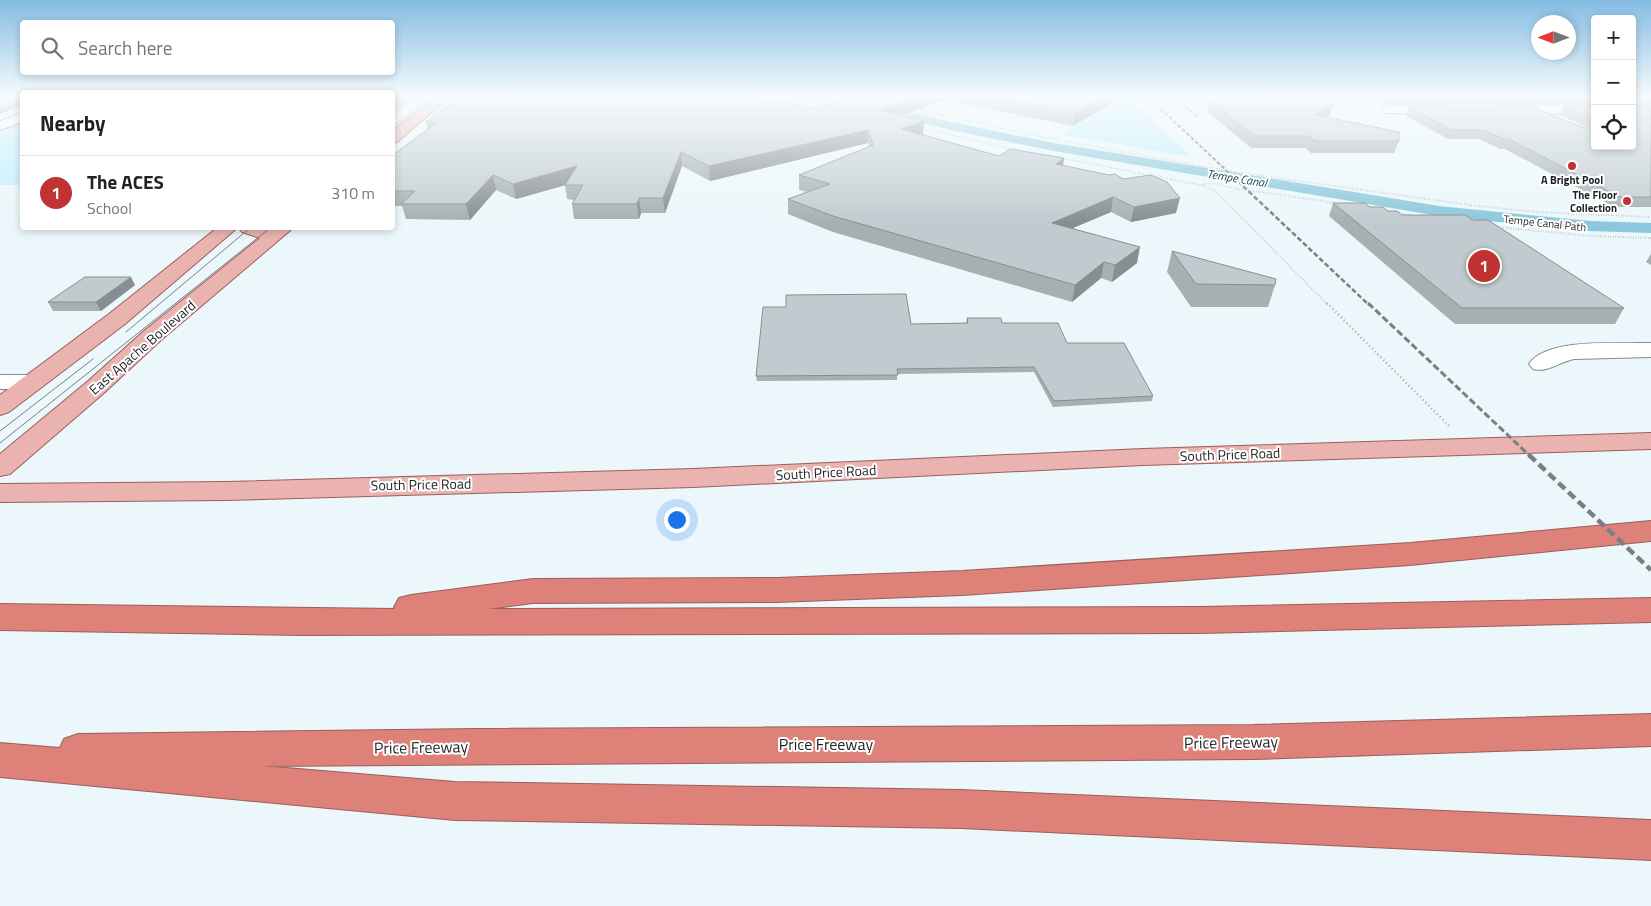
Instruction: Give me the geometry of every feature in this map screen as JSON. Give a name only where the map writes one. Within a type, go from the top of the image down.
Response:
[{"type":"highway","points":[[304,622],[533,591],[777,590],[962,583],[1410,554],[1651,531]]},
{"type":"highway","points":[[0,617],[304,622],[1201,620],[1651,610]]},
{"type":"highway","name":"Price Freeway","points":[[0,752],[476,746],[1254,742],[1651,730]]},
{"type":"highway","points":[[0,760],[455,801],[961,809],[1651,840]]},
{"type":"main road","points":[[0,407],[117,319],[226,230]]},
{"type":"main road","points":[[254,230],[263,233],[280,231]]},
{"type":"main road","name":"East Apache Boulevard","points":[[0,468],[96,388],[152,336],[280,231]]},
{"type":"main road","name":"South Price Road","points":[[0,493],[226,491],[693,478],[1133,458],[1651,441]]},
{"type":"street","points":[[1541,364],[1555,356],[1574,352],[1651,350]]},
{"type":"street","points":[[0,382],[33,382]]},
{"type":"path","points":[[967,138],[1026,152]]},
{"type":"path","name":"Tempe Canal Path","points":[[1050,138],[1227,171],[1517,210],[1651,216]]},
{"type":"path","points":[[1054,157],[1200,185],[1214,190],[1469,446]]},
{"type":"path","points":[[1200,185],[1211,183],[1248,191],[1341,204]]},
{"type":"path","points":[[1388,212],[1416,216]]},
{"type":"path","name":"Tempe Canal Path","points":[[1490,226],[1592,236],[1651,238]]},
{"type":"shaded area","points":[[0,138],[20,138],[20,185],[0,185]]},
{"type":"shaded area","points":[[1084,138],[1172,138],[1191,157]]},
{"type":"building","points":[[415,138],[831,138],[709,166],[681,152],[663,198],[639,198],[637,204],[572,204],[583,185],[565,185],[577,166],[513,184],[493,175],[466,204],[401,204],[415,191],[395,191],[395,154]]},
{"type":"building","points":[[871,138],[935,138],[999,156],[1010,149],[1064,158],[1056,164],[1109,175],[1115,174],[1123,179],[1151,175],[1167,182],[1180,198],[1134,207],[1113,197],[1052,223],[1140,247],[1115,265],[1104,262],[1075,285],[833,216],[788,199],[830,184],[799,175],[873,145]]},
{"type":"building","points":[[1312,138],[1399,138],[1399,141],[1315,141]]},
{"type":"building","points":[[1502,138],[1591,138],[1591,150],[1636,150],[1636,138],[1651,138],[1651,197],[1620,197],[1509,139]]},
{"type":"building","points":[[1333,203],[1365,203],[1370,207],[1383,207],[1388,211],[1397,211],[1402,215],[1466,215],[1472,220],[1488,220],[1624,308],[1462,308]]},
{"type":"building","points":[[1172,251],[1276,279],[1275,285],[1196,284]]},
{"type":"building","points":[[85,277],[131,277],[96,302],[48,302]]},
{"type":"building","points":[[906,294],[911,324],[968,323],[967,318],[1001,318],[1002,323],[1058,323],[1067,343],[1124,343],[1153,396],[1054,401],[1034,367],[897,369],[898,375],[756,376],[763,307],[786,307],[786,295]]},
{"type":"waterway","name":"Tempe Canal","points":[[1011,138],[1439,211],[1590,226],[1651,228]]},
{"type":"tram line","points":[[126,332],[248,230]]},
{"type":"tram line","points":[[0,443],[267,230]]},
{"type":"tram line","points":[[0,431],[93,359]]},
{"type":"railway","points":[[1192,138],[1244,187]]},
{"type":"railway","points":[[1243,186],[1369,305]]},
{"type":"railway","points":[[1368,303],[1530,456]]},
{"type":"railway","points":[[1529,455],[1651,570]]},
{"type":"place","name":"A Bright Pool","points":[[1572,166]]},
{"type":"place","name":"The Floor Collection","points":[[1627,201]]},
{"type":"place","name":"The ACES","points":[[1484,266]]}]
